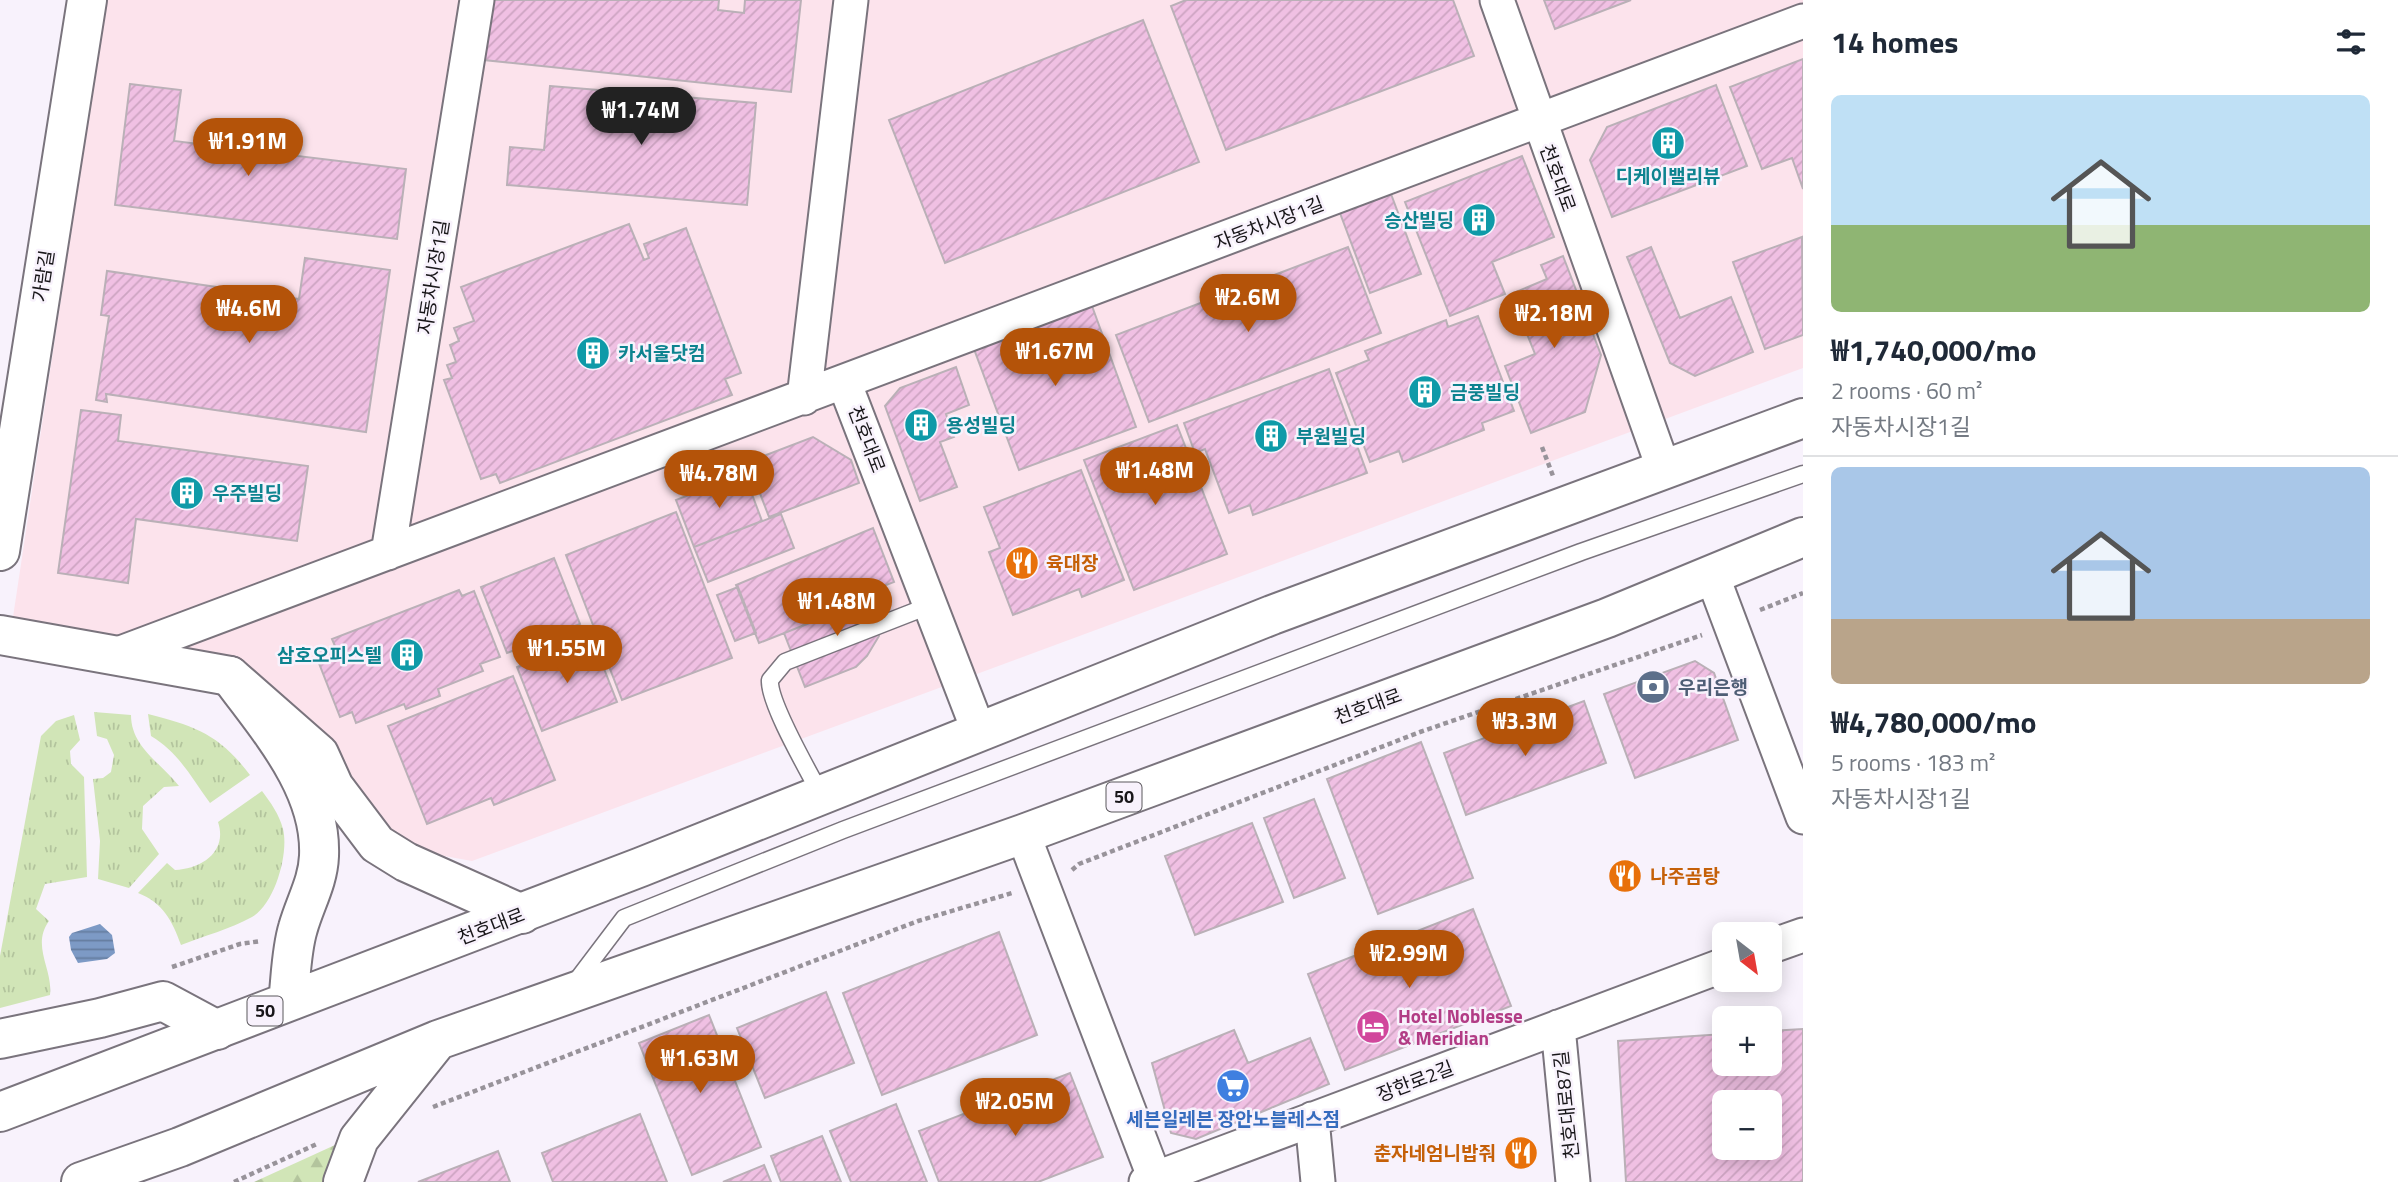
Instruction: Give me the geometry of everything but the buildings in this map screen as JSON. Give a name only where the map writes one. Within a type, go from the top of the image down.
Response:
[{"type":"main road","name":"가람길","points":[[0,551],[87,0]]},
{"type":"main road","name":"천호대로","points":[[4,1111],[522,914],[1272,615],[1803,418]]},
{"type":"main road","name":"천호대로","points":[[81,1182],[180,1147],[438,1040],[1023,834],[1606,618],[1803,537]]},
{"type":"main road","points":[[0,635],[230,676],[319,754],[334,786],[377,844],[406,862],[522,914]]},
{"type":"main road","points":[[230,676],[295,768],[310,803],[317,829],[319,856],[314,887],[296,937],[289,1002]]},
{"type":"main road","points":[[0,1039],[163,1001],[217,1030]]},
{"type":"main road","points":[[343,1182],[359,1139],[438,1040]]},
{"type":"street","name":"자동차시장1길","points":[[388,553],[477,0]]},
{"type":"street","points":[[804,397],[851,0]]},
{"type":"street","points":[[1497,0],[1538,122]]},
{"type":"street","name":"자동차시장1길","points":[[118,654],[1803,21]]},
{"type":"street","name":"천호대로","points":[[1538,122],[1664,470]]},
{"type":"street","name":"천호대로","points":[[845,382],[979,732]]},
{"type":"street","points":[[1712,575],[1803,817]]},
{"type":"street","points":[[1023,834],[1150,1180]]},
{"type":"street","points":[[1782,942],[1803,935]]},
{"type":"street","name":"장한로2길","points":[[1150,1180],[1712,969]]},
{"type":"street","name":"천호대로87길","points":[[1558,1027],[1573,1182]]},
{"type":"street","points":[[1312,1119],[1318,1182]]},
{"type":"lane","points":[[567,995],[624,918],[843,830],[1581,552],[1803,474]]},
{"type":"lane","points":[[821,795],[788,730],[770,689],[770,680],[785,662],[931,605]]},
{"type":"lane","points":[[1272,615],[1314,618]]},
{"type":"path","points":[[1755,614],[1803,593]]},
{"type":"path","points":[[1071,871],[1079,864],[1420,732],[1697,636],[1712,637]]},
{"type":"path","points":[[424,1113],[455,1097],[918,920],[1016,893]]},
{"type":"path","points":[[234,1182],[320,1142]]},
{"type":"shaded area","points":[[106,0],[1803,0],[1803,368],[472,861],[377,844],[230,676],[10,637]]},
{"type":"green space","points":[[94,712],[131,715],[132,726],[141,745],[179,786],[164,787],[143,806],[142,829],[159,854],[129,888],[98,879],[100,841],[93,779],[103,778],[111,772],[114,755],[107,739],[97,736]]},
{"type":"green space","points":[[148,714],[205,734],[228,750],[250,775],[210,803],[177,758],[151,736]]},
{"type":"green space","points":[[74,715],[80,740],[70,751],[71,764],[84,777],[87,877],[45,884],[36,909],[49,921],[44,930],[42,949],[50,995],[0,1008],[0,956],[41,736],[56,721]]},
{"type":"green space","points":[[262,791],[272,804],[283,829],[282,864],[273,890],[252,917],[181,945],[166,913],[138,893],[167,863],[175,870],[185,869],[210,857],[219,842],[218,822]]},
{"type":"green space","points":[[339,1144],[329,1182],[254,1182],[335,1145]]},
{"type":"water","points":[[100,924],[112,935],[115,953],[107,959],[78,963],[71,950],[69,937],[72,933]]},
{"type":"place","name":"디케이밸리뷰","points":[[1668,143]]},
{"type":"place","name":"승산빌딩","points":[[1479,220]]},
{"type":"place","name":"카서울닷컴","points":[[593,353]]},
{"type":"place","name":"금풍빌딩","points":[[1425,392]]},
{"type":"place","name":"용성빌딩","points":[[921,425]]},
{"type":"place","name":"부원빌딩","points":[[1271,436]]},
{"type":"place","name":"우주빌딩","points":[[187,493]]},
{"type":"place","name":"육대장","points":[[1022,563]]},
{"type":"place","name":"삼호오피스텔","points":[[407,655]]},
{"type":"place","name":"우리은행","points":[[1653,687]]},
{"type":"place","name":"나주곰탕","points":[[1625,876]]},
{"type":"place","name":"Hotel Noblesse & Meridian","points":[[1373,1027]]},
{"type":"place","name":"세븐일레븐 장안노블레스점","points":[[1233,1086]]},
{"type":"place","name":"춘자네엄니밥줘","points":[[1521,1153]]}]
